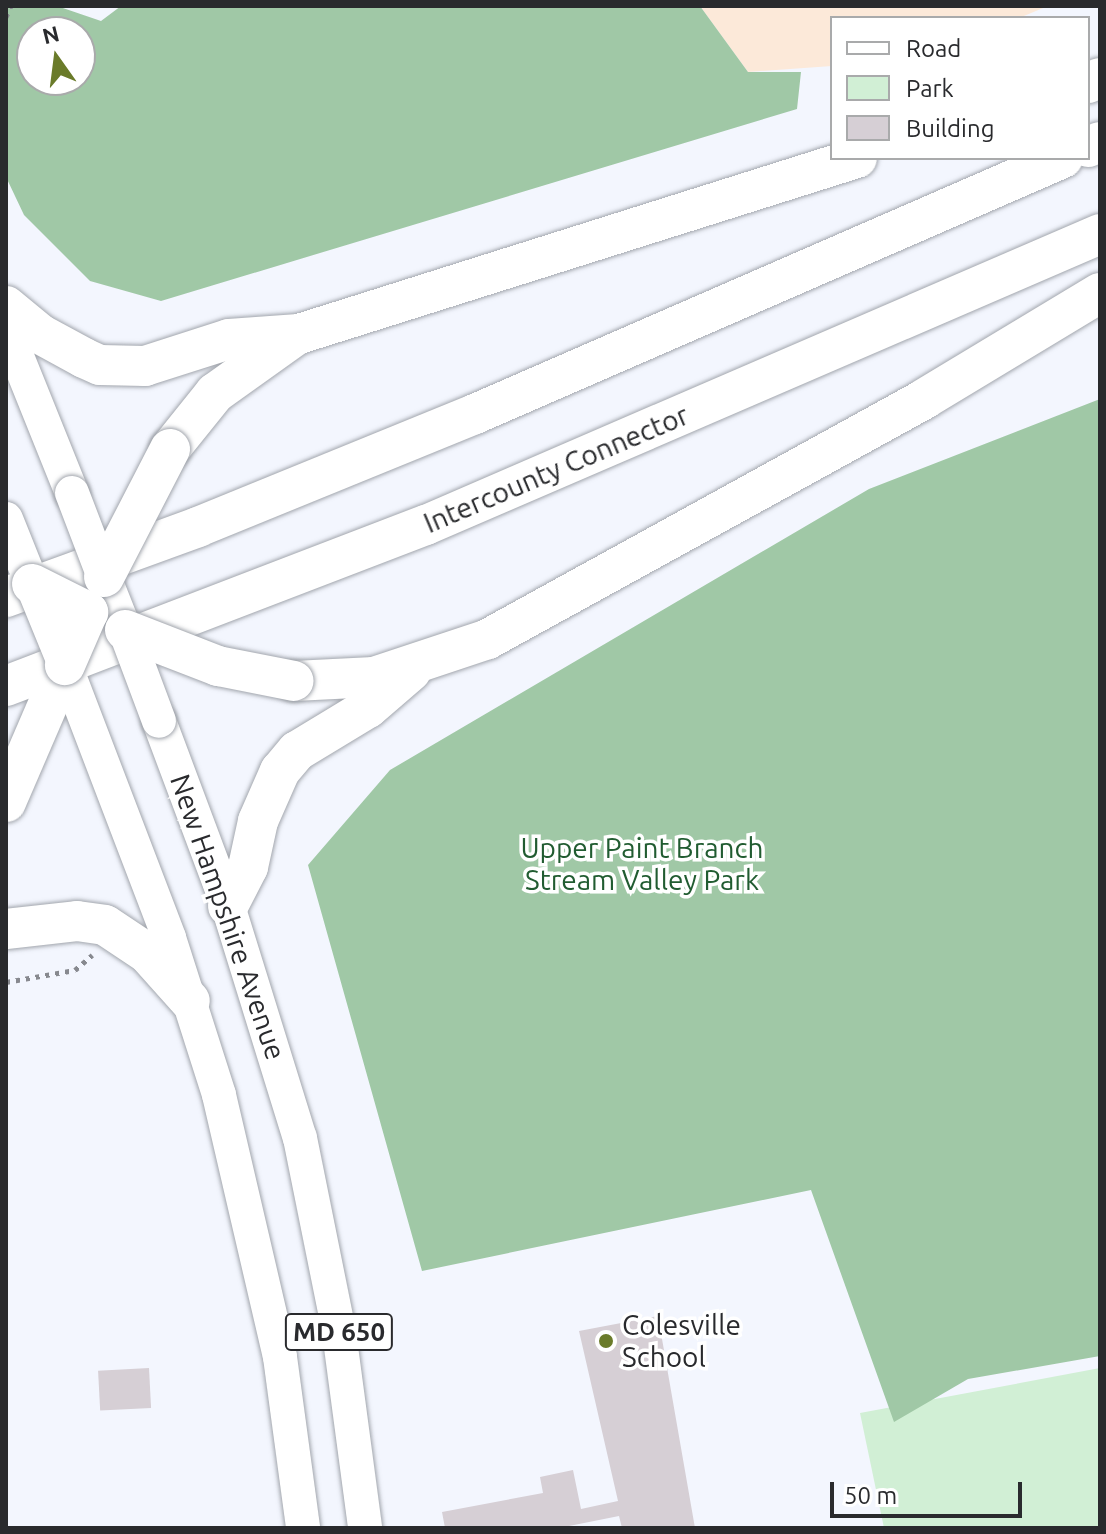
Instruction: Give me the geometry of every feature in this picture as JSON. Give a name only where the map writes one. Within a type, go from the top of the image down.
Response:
[{"type":"highway","points":[[6,306],[62,348],[100,365],[123,367],[169,361],[229,339],[299,334],[851,160]]},
{"type":"highway","points":[[15,584],[198,527],[475,414],[1058,160]]},
{"type":"highway","name":"Intercounty Connector","points":[[6,686],[426,525],[1100,234]]},
{"type":"highway","points":[[15,584],[96,594],[125,630],[218,666],[294,681],[337,682],[414,668],[488,639],[592,584],[924,399],[1100,293]]},
{"type":"highway","points":[[13,789],[96,594],[170,449],[232,378],[299,334]]},
{"type":"highway","points":[[228,906],[248,867],[258,821],[280,771],[297,751],[368,708],[414,668]]},
{"type":"highway","points":[[6,929],[77,921],[105,925],[147,953],[190,1001]]},
{"type":"main road","points":[[6,329],[72,493],[96,594]]},
{"type":"main road","name":"MD 650","points":[[6,519],[15,584],[65,665],[98,746],[190,1001],[258,1253],[280,1357],[303,1528]]},
{"type":"main road","name":"New Hampshire Avenue","points":[[125,630],[228,906],[314,1195],[349,1391],[365,1528]]},
{"type":"path","points":[[6,17],[11,6]]},
{"type":"path","points":[[6,982],[75,970],[97,947]]},
{"type":"shaded area","points":[[700,6],[1048,6],[1024,16],[830,16],[830,66],[748,72]]},
{"type":"green space","points":[[6,6],[57,6],[86,16],[16,16],[16,96],[96,96],[96,19],[101,21],[121,6],[700,6],[748,72],[801,72],[797,109],[161,301],[90,281],[24,215],[6,177]]},
{"type":"green space","name":"Upper Paint Branch Stream Valley Park","points":[[1100,399],[1100,1356],[968,1379],[894,1422],[811,1190],[422,1271],[308,865],[390,770],[869,489]]},
{"type":"green space","points":[[1100,1368],[1100,1528],[884,1528],[860,1413]]},
{"type":"building","points":[[658,1316],[695,1528],[622,1528],[619,1516],[559,1528],[445,1528],[442,1512],[543,1493],[540,1477],[573,1470],[581,1509],[618,1501],[579,1331]]},
{"type":"building","points":[[149,1368],[151,1408],[100,1411],[98,1371]]},
{"type":"place","name":"Colesville School","points":[[606,1341]]}]
